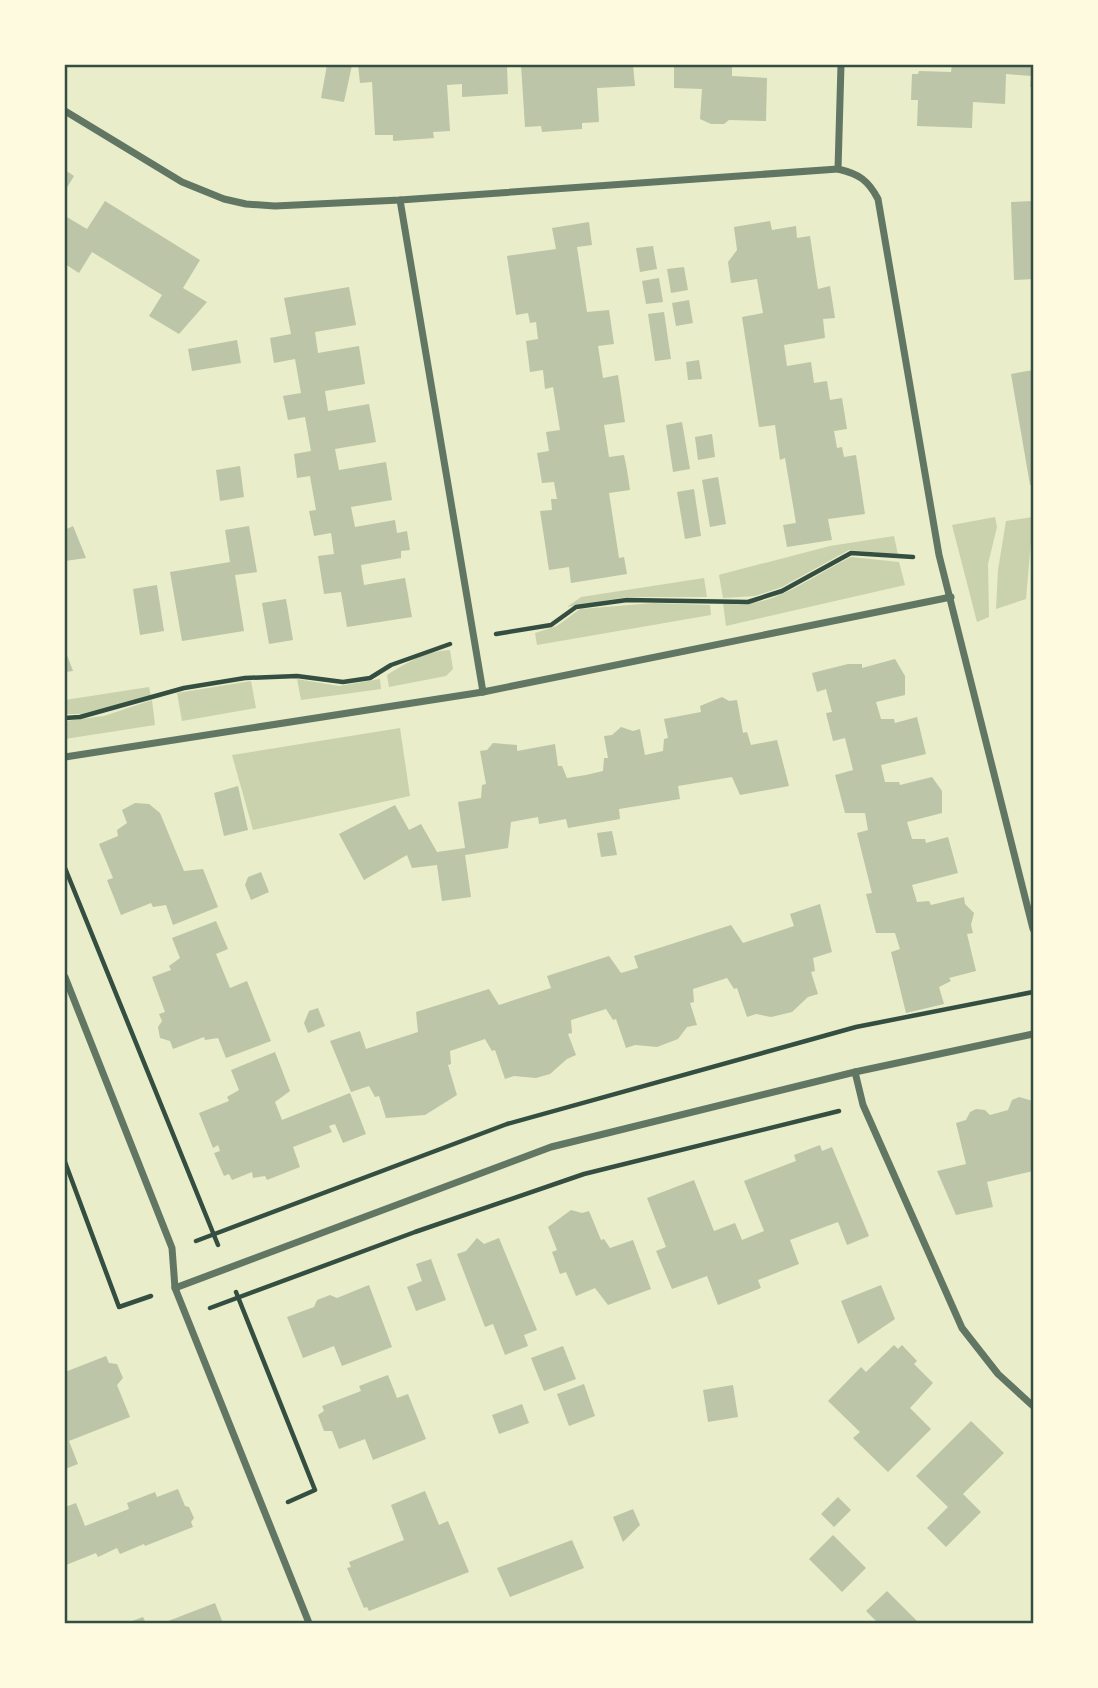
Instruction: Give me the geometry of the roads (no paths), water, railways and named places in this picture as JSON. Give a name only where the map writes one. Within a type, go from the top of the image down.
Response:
[{"type":"street","points":[[838,169],[841,65]]},
{"type":"street","points":[[65,111],[182,182],[224,200],[275,206],[400,200],[838,169],[856,174],[870,184],[878,199],[939,555],[1033,929]]},
{"type":"street","points":[[400,200],[483,692]]},
{"type":"street","points":[[65,757],[483,692],[951,597]]},
{"type":"street","points":[[65,977],[172,1248],[175,1288],[309,1623]]},
{"type":"street","points":[[175,1288],[551,1146],[855,1072],[1033,1034]]},
{"type":"street","points":[[855,1072],[863,1105],[962,1328],[998,1374],[1033,1406]]}]
